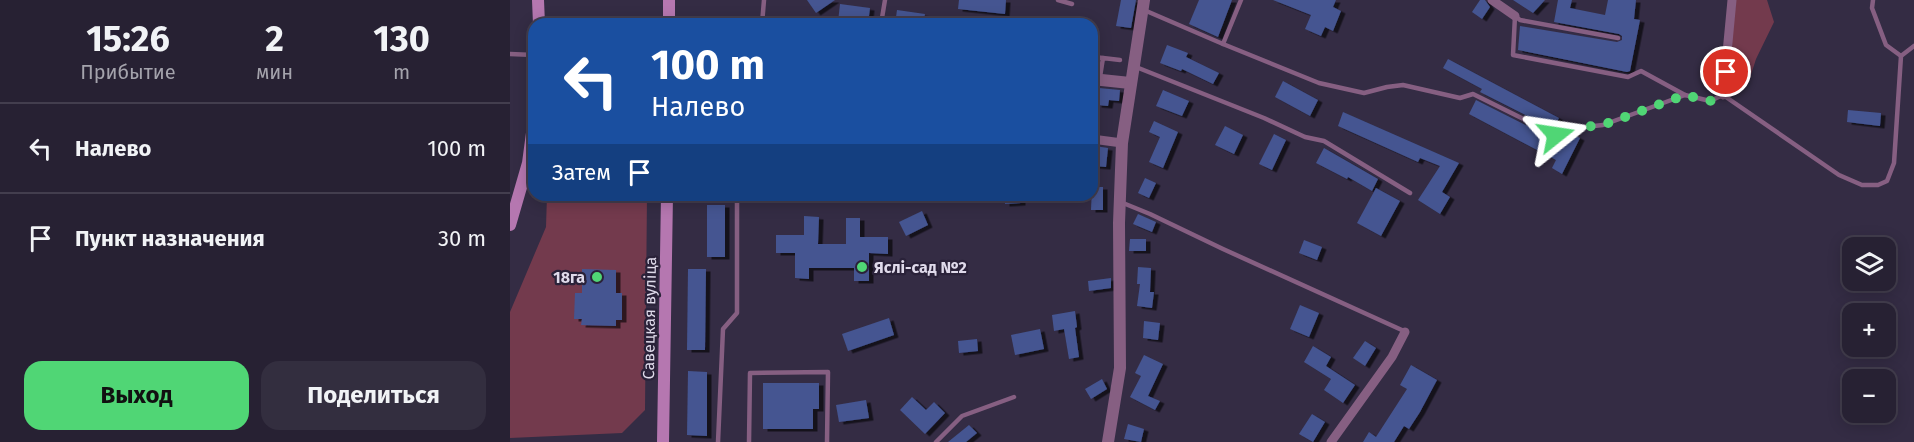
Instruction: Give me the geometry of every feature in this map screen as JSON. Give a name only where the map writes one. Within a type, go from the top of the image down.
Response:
[{"type":"main road","points":[[538,0],[539,18]]},
{"type":"main road","points":[[669,0],[669,18]]},
{"type":"main road","points":[[510,225],[528,163]]},
{"type":"main road","name":"Савецкая вуліца","points":[[663,442],[667,201]]},
{"type":"street","points":[[1492,0],[1515,16]]},
{"type":"street","points":[[1723,95],[1732,0]]},
{"type":"street","points":[[1108,442],[1120,368],[1122,143],[1144,5]]},
{"type":"street","points":[[1098,80],[1130,83]]},
{"type":"street","points":[[1098,140],[1122,143]]},
{"type":"street","points":[[1331,442],[1392,357],[1405,332]]},
{"type":"lane","points":[[762,18],[764,0]]},
{"type":"lane","points":[[882,18],[885,0]]},
{"type":"lane","points":[[1058,0],[1072,4]]},
{"type":"lane","points":[[1223,44],[1241,0]]},
{"type":"lane","points":[[1873,0],[1872,8],[1886,45],[1901,56]]},
{"type":"lane","points":[[1144,5],[1223,44],[1319,83],[1364,93],[1387,87],[1403,86],[1460,98],[1473,94],[1556,135],[1575,128],[1603,125],[1685,95]]},
{"type":"lane","points":[[1515,16],[1520,20],[1618,38]]},
{"type":"lane","points":[[1515,16],[1513,55],[1628,77],[1641,71],[1685,95],[1710,101],[1723,95],[1839,175],[1862,185],[1878,185],[1887,180],[1894,163],[1901,56],[1914,46]]},
{"type":"lane","points":[[510,54],[528,55]]},
{"type":"lane","points":[[1098,58],[1120,60]]},
{"type":"lane","points":[[1098,73],[1102,58]]},
{"type":"lane","points":[[1134,66],[1264,118],[1305,137],[1324,141],[1410,193]]},
{"type":"lane","points":[[718,442],[723,329],[737,313],[737,201]]},
{"type":"lane","points":[[1120,202],[1405,332]]},
{"type":"lane","points":[[749,442],[750,372],[828,372],[827,442]]},
{"type":"lane","points":[[936,442],[962,416],[1014,397]]},
{"type":"shaded area","points":[[1736,0],[1767,0],[1774,22],[1756,59],[1748,84],[1738,87],[1729,68]]},
{"type":"shaded area","points":[[547,201],[647,201],[645,410],[622,433],[510,438],[510,312],[546,227]]},
{"type":"building","points":[[807,0],[835,0],[816,13]]},
{"type":"building","points":[[959,0],[1006,0],[1005,14],[958,9]]},
{"type":"building","points":[[1121,0],[1136,0],[1131,28],[1116,26]]},
{"type":"building","points":[[1199,0],[1232,0],[1218,37],[1189,24]]},
{"type":"building","points":[[1273,0],[1336,0],[1333,7],[1341,11],[1333,31],[1325,27],[1321,36],[1305,29],[1311,15]]},
{"type":"building","points":[[1480,0],[1485,0],[1490,7],[1482,19],[1472,12]]},
{"type":"building","points":[[1513,0],[1545,0],[1533,13]]},
{"type":"building","points":[[1558,0],[1572,0],[1570,8],[1605,15],[1608,0],[1636,0],[1634,19],[1640,20],[1630,71],[1518,50],[1520,26],[1617,42],[1622,40],[1619,34],[1554,22]]},
{"type":"building","points":[[840,4],[870,8],[869,18],[838,18]]},
{"type":"building","points":[[897,10],[925,14],[924,18],[896,18]]},
{"type":"building","points":[[1167,45],[1188,53],[1186,57],[1219,73],[1213,84],[1182,69],[1181,71],[1160,63]]},
{"type":"building","points":[[1448,59],[1559,118],[1553,129],[1480,92],[1482,89],[1443,68]]},
{"type":"building","points":[[1283,81],[1318,100],[1310,116],[1275,97]]},
{"type":"building","points":[[1099,88],[1120,90],[1119,101],[1109,100],[1108,106],[1098,105]]},
{"type":"building","points":[[1163,90],[1189,101],[1182,116],[1156,106]]},
{"type":"building","points":[[1476,100],[1549,137],[1547,141],[1562,149],[1569,135],[1580,138],[1562,174],[1552,168],[1556,160],[1469,114]]},
{"type":"building","points":[[1848,110],[1881,113],[1880,126],[1847,122]]},
{"type":"building","points":[[1343,112],[1459,163],[1442,192],[1450,197],[1440,214],[1418,200],[1440,166],[1420,158],[1418,162],[1338,126]]},
{"type":"building","points":[[1154,121],[1178,132],[1163,168],[1149,162],[1160,137],[1149,132]]},
{"type":"building","points":[[1225,126],[1243,135],[1234,154],[1215,145]]},
{"type":"building","points":[[1274,134],[1286,140],[1272,170],[1259,164]]},
{"type":"building","points":[[1098,146],[1108,148],[1106,167],[1098,166]]},
{"type":"building","points":[[1324,148],[1378,179],[1372,191],[1316,163]]},
{"type":"building","points":[[1145,178],[1156,183],[1149,198],[1138,193]]},
{"type":"building","points":[[1098,187],[1103,187],[1103,210],[1091,210],[1091,201],[1098,201]]},
{"type":"building","points":[[1376,188],[1400,201],[1381,236],[1357,223]]},
{"type":"building","points":[[1005,201],[1021,201],[1021,203],[1005,204]]},
{"type":"building","points":[[707,205],[725,205],[725,257],[707,257]]},
{"type":"building","points":[[922,211],[928,225],[906,236],[899,222]]},
{"type":"building","points":[[1138,214],[1156,222],[1152,232],[1133,224]]},
{"type":"building","points":[[804,216],[819,217],[818,244],[846,244],[846,218],[860,218],[860,237],[888,237],[888,254],[869,253],[869,281],[854,281],[854,268],[809,268],[809,279],[795,278],[795,253],[776,253],[776,235],[804,235]]},
{"type":"building","points":[[1130,239],[1146,239],[1146,251],[1129,251]]},
{"type":"building","points":[[1304,240],[1322,247],[1317,260],[1299,253]]},
{"type":"building","points":[[1138,267],[1151,268],[1150,292],[1154,292],[1152,308],[1137,306],[1140,284],[1137,284]]},
{"type":"building","points":[[582,269],[616,270],[616,293],[622,293],[622,320],[616,320],[616,326],[581,325],[582,319],[574,319],[575,293],[582,293]]},
{"type":"building","points":[[688,269],[706,269],[705,350],[687,350]]},
{"type":"building","points":[[1111,278],[1111,288],[1089,291],[1088,281]]},
{"type":"building","points":[[1300,305],[1319,313],[1309,337],[1290,329]]},
{"type":"building","points":[[1075,311],[1079,357],[1069,359],[1064,329],[1054,331],[1052,315]]},
{"type":"building","points":[[889,318],[894,335],[848,351],[842,334]]},
{"type":"building","points":[[1144,321],[1160,323],[1158,340],[1143,338]]},
{"type":"building","points":[[1040,329],[1044,349],[1015,355],[1011,335]]},
{"type":"building","points":[[977,339],[978,351],[959,353],[958,341]]},
{"type":"building","points":[[1365,341],[1376,348],[1365,366],[1353,358]]},
{"type":"building","points":[[1313,346],[1331,357],[1326,366],[1355,385],[1343,403],[1324,390],[1331,379],[1304,362]]},
{"type":"building","points":[[1144,355],[1163,364],[1148,396],[1160,401],[1155,410],[1130,397],[1141,376],[1135,373]]},
{"type":"building","points":[[1411,365],[1437,380],[1420,412],[1409,429],[1404,426],[1394,442],[1363,442],[1369,432],[1376,437],[1407,389],[1400,385]]},
{"type":"building","points":[[688,371],[707,372],[707,436],[687,435]]},
{"type":"building","points":[[1102,379],[1107,389],[1091,399],[1085,389]]},
{"type":"building","points":[[763,383],[819,383],[819,409],[813,409],[813,429],[763,429]]},
{"type":"building","points":[[912,397],[926,410],[934,402],[945,413],[925,434],[900,410]]},
{"type":"building","points":[[866,400],[869,418],[839,422],[836,405]]},
{"type":"building","points":[[1312,414],[1325,422],[1313,442],[1299,434]]},
{"type":"building","points":[[1128,424],[1144,429],[1141,442],[1124,439]]},
{"type":"building","points":[[969,425],[977,433],[966,442],[948,442]]},
{"type":"place","name":"Яслі-сад №2","points":[[862,267]]},
{"type":"place","name":"18га","points":[[597,277]]},
{"type":"route","points":[[1556,135],[1575,128],[1603,125],[1685,95],[1710,101],[1723,95],[1726,72]]}]
